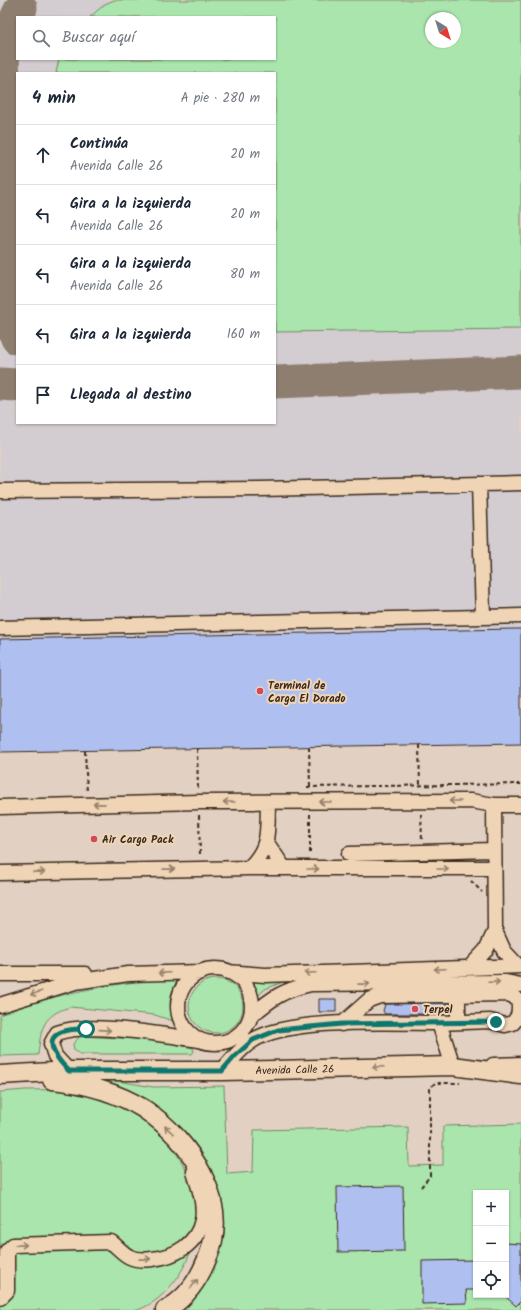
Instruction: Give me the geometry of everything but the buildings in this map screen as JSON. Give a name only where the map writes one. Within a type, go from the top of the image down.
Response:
[{"type":"main road","name":"Avenida Calle 26","points":[[2,1074],[69,1071],[222,1071],[452,1066],[521,1075]]},
{"type":"main road","points":[[2,1074],[82,1084],[120,1098],[143,1109],[174,1134],[188,1150],[207,1185],[215,1218],[215,1235],[201,1275],[187,1292],[165,1310]]},
{"type":"street","points":[[0,491],[260,489],[521,483]]},
{"type":"street","points":[[479,484],[482,616]]},
{"type":"street","points":[[0,628],[521,616]]},
{"type":"street","points":[[0,807],[87,804],[472,801],[494,805],[521,805]]},
{"type":"street","points":[[249,868],[257,860],[266,843],[268,802]]},
{"type":"street","points":[[494,805],[493,868],[495,928],[504,951],[520,966]]},
{"type":"street","points":[[266,843],[284,868]]},
{"type":"street","points":[[349,854],[493,850]]},
{"type":"street","points":[[0,863],[8,865],[6,872],[249,868],[493,868]]},
{"type":"street","points":[[470,968],[486,950],[495,928]]},
{"type":"street","points":[[0,974],[128,974],[203,972],[215,969],[228,972],[265,975],[520,966]]},
{"type":"street","points":[[200,1040],[190,1033],[182,1023],[178,1011],[179,999],[184,987],[192,978],[203,972]]},
{"type":"street","points":[[228,972],[245,984],[251,1000],[251,1016]]},
{"type":"street","points":[[0,1005],[75,982],[128,974]]},
{"type":"street","points":[[69,1071],[55,1056],[51,1044],[57,1033],[72,1028],[106,1029],[200,1040],[212,1043],[225,1042],[236,1037],[245,1028],[251,1016],[274,996],[284,991],[311,984],[506,982],[521,985]]},
{"type":"street","points":[[222,1071],[235,1056],[253,1040],[278,1030],[342,1024],[439,1023],[458,1021],[490,1021],[505,1025],[510,1024],[518,1016],[520,1006],[516,998],[508,994],[380,996],[369,1000],[342,1024]]},
{"type":"street","points":[[458,995],[458,1021]]},
{"type":"street","points":[[439,1023],[452,1066],[521,1064]]},
{"type":"street","points":[[502,1065],[521,1054]]},
{"type":"street","points":[[0,1298],[7,1291],[7,1251],[13,1246],[111,1242],[125,1254],[132,1258],[142,1260],[172,1255],[183,1250],[197,1232],[202,1221],[202,1206],[188,1150]]},
{"type":"path","points":[[86,751],[87,804]]},
{"type":"path","points":[[466,879],[477,887],[483,895]]},
{"type":"path","points":[[421,1187],[430,1176],[430,1088],[435,1083],[462,1083]]},
{"type":"shaded area","points":[[0,0],[521,0],[521,743],[0,752]]},
{"type":"green space","points":[[114,0],[521,0],[521,329],[276,332],[276,72],[56,72],[59,60],[276,60],[276,16],[91,16],[105,4]]},
{"type":"green space","points":[[180,977],[171,998],[173,1021],[155,1015],[70,1007],[61,1010],[48,1019],[42,1030],[38,1055],[0,1056],[0,1016],[2,1014],[46,999],[90,989]]},
{"type":"green space","points":[[216,979],[226,981],[235,987],[241,996],[243,1006],[241,1016],[235,1025],[226,1031],[216,1033],[206,1031],[197,1025],[191,1016],[189,1006],[191,996],[197,987],[206,981]]},
{"type":"green space","points":[[288,980],[265,989],[257,997],[250,981]]},
{"type":"green space","points":[[80,1036],[157,1040],[193,1048],[194,1051],[192,1054],[80,1054],[74,1050],[73,1044]]},
{"type":"green space","points":[[72,1073],[153,1087],[224,1086],[227,1174],[253,1172],[254,1130],[408,1127],[409,1166],[443,1165],[443,1126],[521,1124],[521,1310],[177,1310],[200,1286],[212,1177],[206,1163],[196,1147],[180,1130]]},
{"type":"green space","points":[[25,1090],[77,1091],[106,1099],[135,1114],[151,1125],[167,1141],[182,1162],[192,1184],[197,1206],[195,1237],[190,1253],[175,1281],[152,1303],[138,1310],[0,1310],[0,1092]]},
{"type":"taxiway","points":[[17,16],[21,8]]},
{"type":"taxiway","points":[[16,18],[6,39],[3,52],[10,315],[16,336]]},
{"type":"taxiway","points":[[276,382],[521,372]]},
{"type":"taxiway","points":[[0,384],[16,385]]},
{"type":"place","name":"Terminal de Carga El Dorado","points":[[260,691]]},
{"type":"place","name":"Air Cargo Pack","points":[[94,839]]},
{"type":"place","name":"Terpel","points":[[415,1009]]},
{"type":"route","points":[[86,1029],[72,1028],[64,1030],[57,1033],[51,1044],[55,1056],[69,1071],[222,1071],[235,1056],[253,1040],[278,1030],[294,1027],[342,1024],[439,1023],[458,1021],[496,1022]]}]
